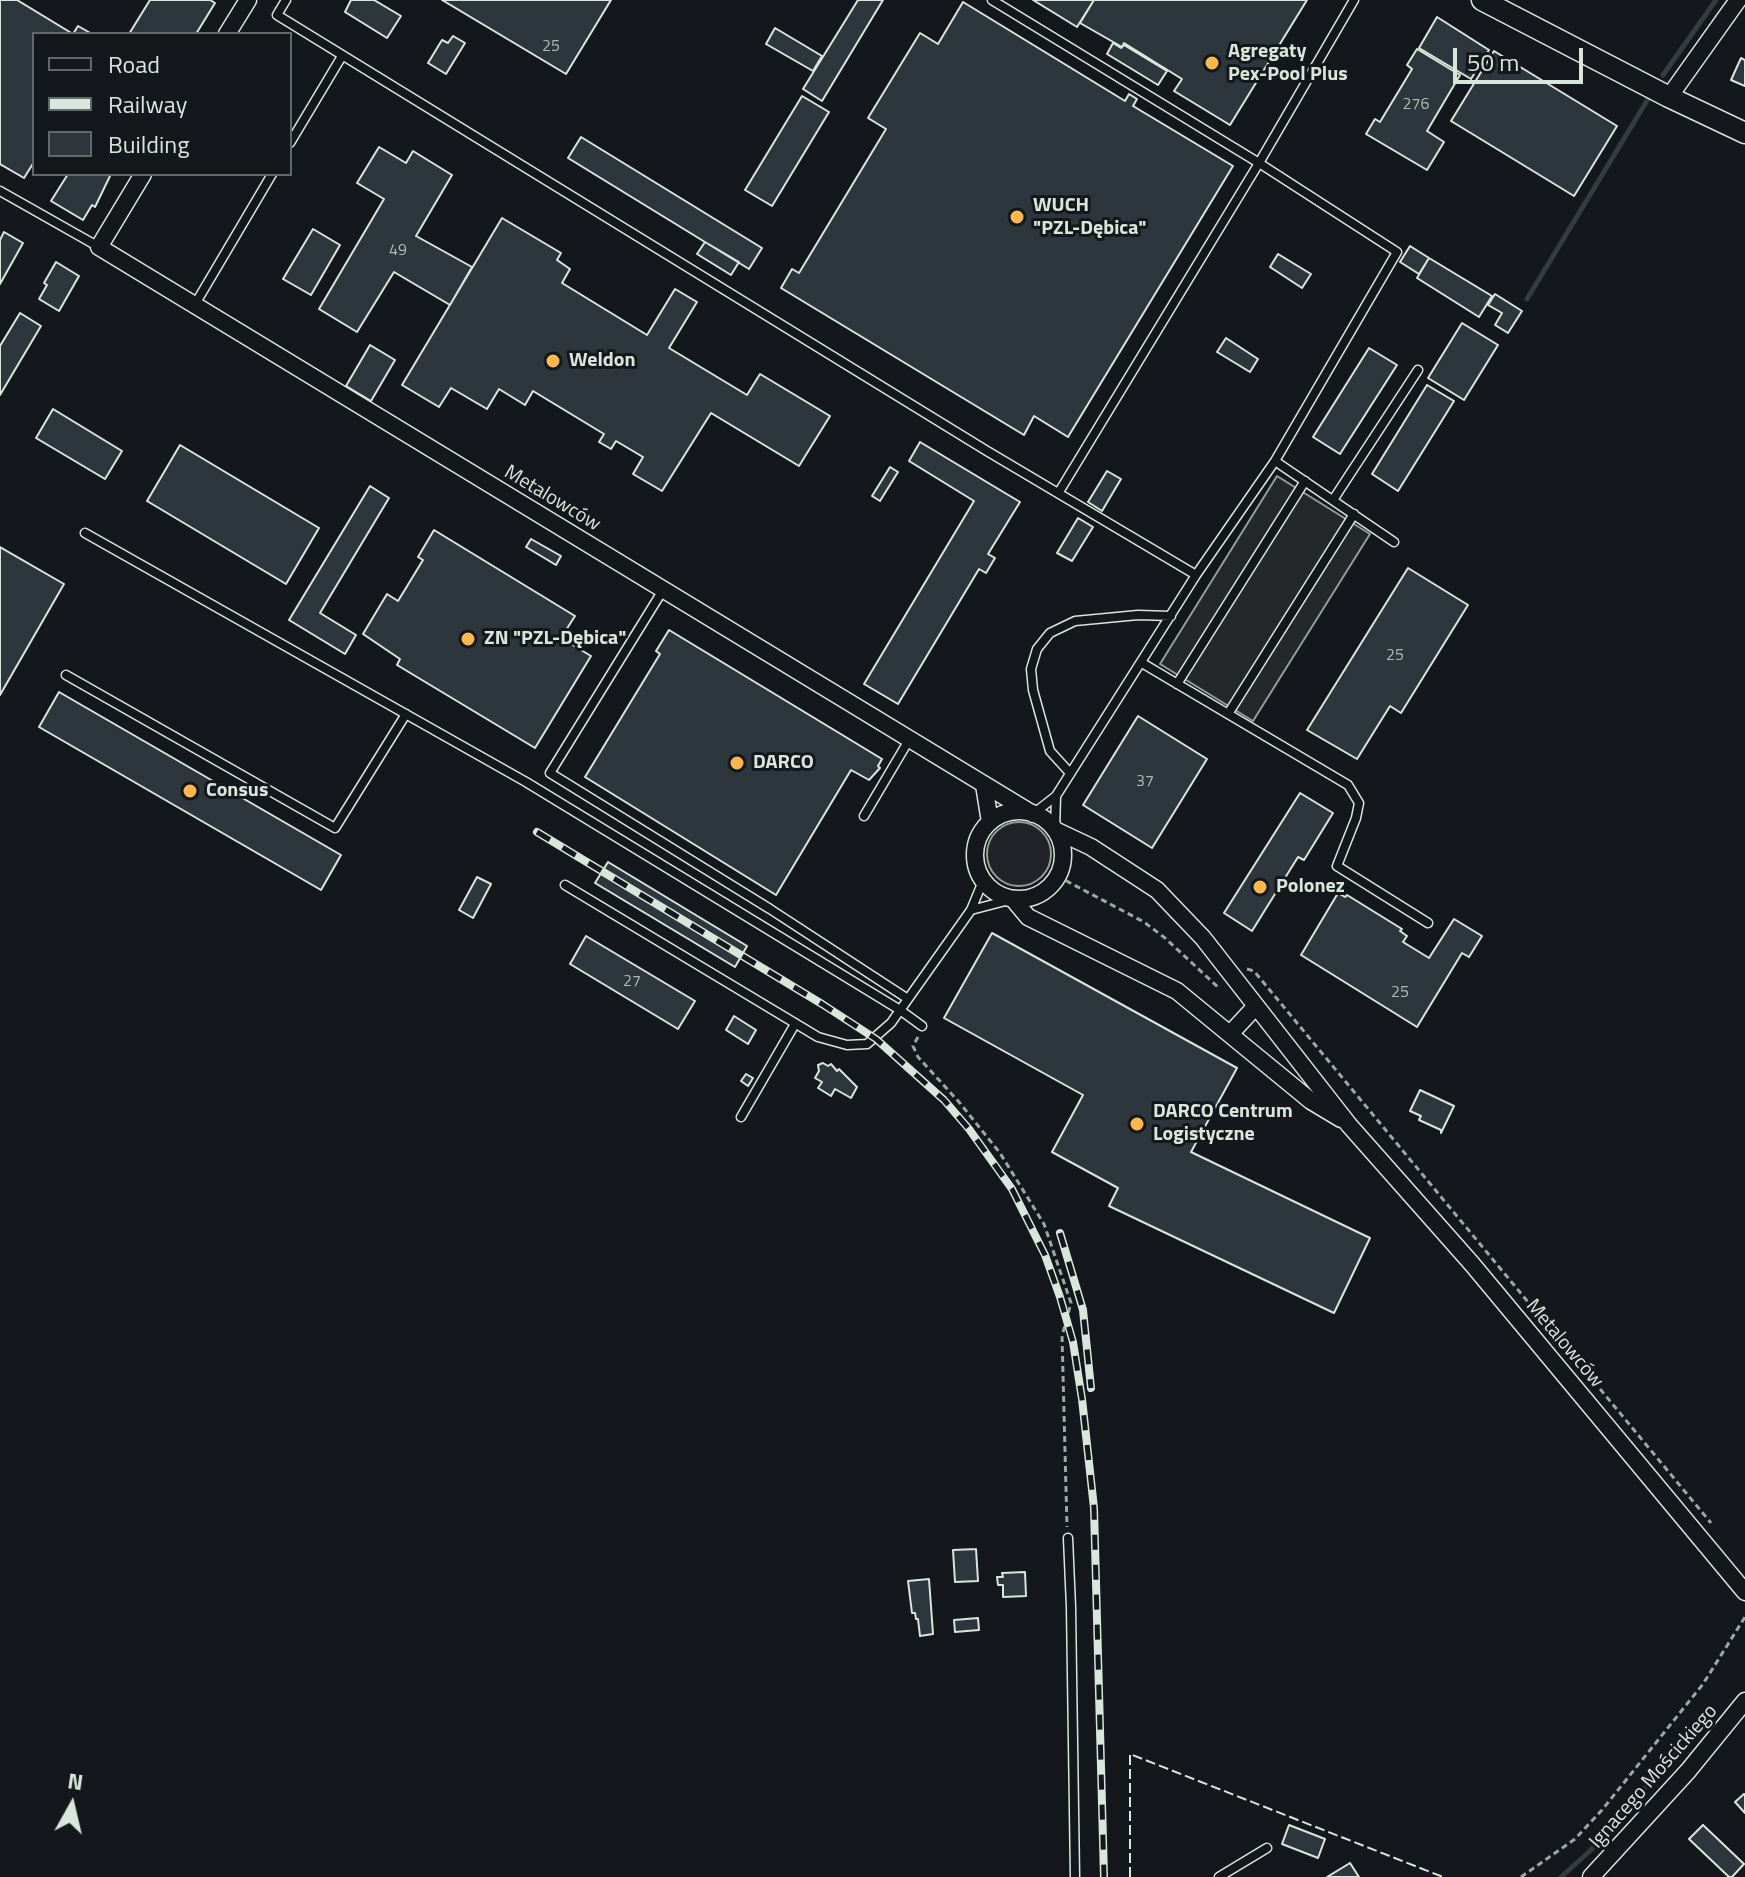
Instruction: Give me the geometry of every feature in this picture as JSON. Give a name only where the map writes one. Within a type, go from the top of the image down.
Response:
[{"type":"street","points":[[228,32],[248,0]]},
{"type":"street","points":[[1482,0],[1745,133]]},
{"type":"street","points":[[1669,97],[1738,0]]},
{"type":"street","points":[[99,247],[142,176]]},
{"type":"street","name":"Metalowców","points":[[99,247],[1045,820],[1055,830],[1091,847],[1157,890],[1203,938],[1349,1125],[1472,1264],[1745,1592]]},
{"type":"street","points":[[984,785],[990,822]]},
{"type":"street","points":[[983,881],[976,866],[975,849],[980,834],[990,822],[1004,814],[1019,811],[1033,814]]},
{"type":"street","points":[[1013,899],[1034,897],[1052,884],[1057,876],[1063,859],[1055,830]]},
{"type":"street","name":"Metalowców","points":[[983,881],[1004,897],[1013,899],[1028,917],[1177,991],[1311,1101],[1349,1125]]},
{"type":"street","points":[[1230,1034],[1256,1006]]},
{"type":"street","name":"Ignacego Mościckiego","points":[[1591,1877],[1688,1771],[1745,1701]]},
{"type":"lane","points":[[286,0],[277,15],[1196,575]]},
{"type":"lane","points":[[992,0],[1259,163],[1397,252],[1275,461],[1196,575],[1056,796],[1033,814]]},
{"type":"lane","points":[[1059,492],[1354,0]]},
{"type":"lane","points":[[292,140],[342,56]]},
{"type":"lane","points":[[194,306],[271,176]]},
{"type":"lane","points":[[0,191],[99,247]]},
{"type":"lane","points":[[1333,500],[1418,370]]},
{"type":"lane","points":[[1275,461],[1394,542]]},
{"type":"lane","points":[[1177,684],[1305,481]]},
{"type":"lane","points":[[1228,714],[1354,514]]},
{"type":"lane","points":[[85,533],[526,782],[922,1026]]},
{"type":"lane","points":[[663,590],[550,773],[770,909],[908,999]]},
{"type":"lane","points":[[1070,773],[1050,751],[1033,690],[1031,669],[1037,649],[1050,633],[1075,621],[1138,615],[1171,616]]},
{"type":"lane","points":[[1142,663],[1348,785],[1359,803],[1337,866],[1428,923]]},
{"type":"lane","points":[[66,675],[335,828],[406,714]]},
{"type":"lane","points":[[864,816],[909,740]]},
{"type":"lane","points":[[1055,830],[1056,796]]},
{"type":"lane","points":[[565,885],[818,1037],[837,1044],[867,1044],[876,1039],[908,999],[971,910],[983,881]]},
{"type":"lane","points":[[971,910],[1013,899]]},
{"type":"lane","points":[[741,1117],[795,1024]]},
{"type":"lane","points":[[1068,1538],[1075,1877]]},
{"type":"lane","points":[[1219,1877],[1267,1848]]},
{"type":"path","points":[[1057,876],[1144,922],[1216,987],[1225,989]]},
{"type":"path","points":[[1242,972],[1249,969],[1254,971],[1712,1523]]},
{"type":"path","points":[[1210,993],[1216,987]]},
{"type":"path","points":[[922,1026],[913,1046],[918,1057],[1000,1153],[1044,1224],[1071,1303],[1062,1336],[1068,1538]]},
{"type":"path","points":[[1521,1877],[1575,1839],[1602,1810],[1703,1684],[1745,1617]]},
{"type":"shaded area","points":[[1277,476],[1370,534],[1253,721],[1160,664]]},
{"type":"shaded area","points":[[1019,822],[1037,828],[1045,836],[1051,854],[1045,872],[1037,880],[1019,886],[1001,880],[993,872],[987,854],[993,836],[1001,828]]},
{"type":"building","points":[[0,0],[17,0],[70,32],[32,32],[32,165],[24,178],[0,164]]},
{"type":"building","points":[[150,0],[210,0],[215,3],[197,32],[130,32]]},
{"type":"building","points":[[351,0],[374,0],[401,16],[387,38],[345,12]]},
{"type":"building","points":[[442,0],[611,0],[566,74]]},
{"type":"building","points":[[858,0],[883,0],[822,101],[803,89]]},
{"type":"building","points":[[1033,0],[1094,0],[1077,27]]},
{"type":"building","name":"Agregaty Pex-Pool Plus","points":[[1094,0],[1307,0],[1230,125],[1174,91],[1182,79],[1124,43],[1122,47],[1080,23]]},
{"type":"building","name":"WUCH \"PZL-Dębica\"","points":[[963,2],[1125,101],[1129,94],[1137,99],[1133,106],[1233,166],[1068,437],[1034,416],[1024,435],[781,288],[792,269],[799,273],[886,129],[868,118],[920,33],[938,44]]},
{"type":"building","points":[[1437,17],[1489,50],[1471,79],[1419,48]]},
{"type":"building","points":[[78,26],[88,32],[74,32]]},
{"type":"building","points":[[775,28],[822,56],[813,71],[766,44]]},
{"type":"building","points":[[453,36],[465,43],[446,74],[428,63],[442,40],[448,43]]},
{"type":"building","points":[[1113,43],[1121,48],[1124,45],[1167,71],[1158,85],[1107,54]]},
{"type":"building","points":[[1417,49],[1460,75],[1427,131],[1444,142],[1427,170],[1366,134],[1375,119],[1380,122],[1412,69],[1407,65]]},
{"type":"building","points":[[1494,51],[1617,126],[1574,196],[1451,121]]},
{"type":"building","points":[[1741,58],[1745,60],[1745,86],[1731,80]]},
{"type":"building","points":[[802,96],[829,112],[772,206],[745,190]]},
{"type":"building","points":[[581,137],[762,248],[749,269],[568,158]]},
{"type":"building","points":[[379,147],[406,163],[413,151],[452,175],[416,236],[472,267],[450,305],[394,272],[357,332],[319,309],[384,199],[357,183]]},
{"type":"building","points":[[67,176],[110,176],[95,207],[92,205],[83,220],[51,201]]},
{"type":"building","name":"Weldon","points":[[502,218],[561,253],[557,260],[570,269],[562,283],[647,335],[675,289],[697,302],[669,348],[747,395],[760,374],[830,416],[799,466],[711,413],[662,491],[633,474],[643,457],[616,441],[611,449],[599,442],[604,434],[533,391],[525,405],[499,389],[487,409],[451,388],[439,407],[402,385]]},
{"type":"building","points":[[313,229],[340,245],[311,295],[283,279]]},
{"type":"building","points":[[4,232],[23,243],[0,284],[0,240]]},
{"type":"building","points":[[705,242],[739,262],[731,275],[697,254]]},
{"type":"building","points":[[1410,246],[1429,258],[1419,274],[1400,262]]},
{"type":"building","points":[[1278,254],[1311,274],[1302,288],[1270,267]]},
{"type":"building","points":[[1429,258],[1492,296],[1479,317],[1417,278]]},
{"type":"building","points":[[56,262],[79,276],[59,311],[39,299]]},
{"type":"building","points":[[1495,294],[1522,311],[1508,333],[1495,325],[1502,313],[1488,305]]},
{"type":"building","points":[[20,313],[41,326],[0,395],[0,346]]},
{"type":"building","points":[[1462,323],[1498,345],[1464,400],[1428,378]]},
{"type":"building","points":[[1226,338],[1258,359],[1250,372],[1217,352]]},
{"type":"building","points":[[370,345],[395,360],[371,401],[346,386]]},
{"type":"building","points":[[1369,348],[1397,365],[1340,454],[1313,437]]},
{"type":"building","points":[[1427,385],[1454,401],[1398,491],[1372,474]]},
{"type":"building","points":[[53,409],[122,451],[105,479],[36,438]]},
{"type":"building","points":[[920,442],[1020,502],[988,554],[995,558],[986,573],[979,569],[898,704],[864,684],[974,501],[909,461]]},
{"type":"building","points":[[180,445],[319,528],[286,584],[147,501]]},
{"type":"building","points":[[890,467],[898,472],[880,501],[872,496]]},
{"type":"building","points":[[1107,471],[1121,479],[1102,511],[1088,502]]},
{"type":"building","points":[[370,486],[389,498],[320,613],[356,635],[345,654],[289,620]]},
{"type":"building","points":[[1078,518],[1093,527],[1072,561],[1057,553]]},
{"type":"building","name":"ZN \"PZL-Dębica\"","points":[[434,530],[575,616],[561,638],[591,656],[535,748],[397,665],[400,659],[363,634],[387,594],[398,601],[423,560],[418,557]]},
{"type":"building","points":[[531,539],[561,556],[556,565],[526,547]]},
{"type":"building","points":[[0,547],[64,584],[0,695]]},
{"type":"building","points":[[1408,568],[1468,605],[1401,713],[1390,706],[1357,759],[1307,730]]},
{"type":"building","name":"DARCO","points":[[669,630],[882,759],[880,768],[869,780],[851,770],[776,895],[585,777],[660,654],[656,651]]},
{"type":"building","name":"Consus","points":[[59,692],[341,855],[321,890],[39,727]]},
{"type":"building","points":[[1138,716],[1207,759],[1152,848],[1083,805]]},
{"type":"building","name":"Polonez","points":[[1300,793],[1333,813],[1304,860],[1298,857],[1252,931],[1224,913]]},
{"type":"building","points":[[608,862],[747,946],[735,967],[595,883]]},
{"type":"building","points":[[477,877],[491,884],[473,918],[459,910]]},
{"type":"building","points":[[1338,893],[1347,895],[1402,929],[1400,931],[1407,936],[1403,942],[1429,958],[1454,919],[1482,936],[1469,957],[1462,953],[1417,1027],[1301,955]]},
{"type":"building","name":"DARCO Centrum Logistyczne","points":[[992,933],[1237,1068],[1191,1152],[1370,1238],[1334,1313],[1109,1206],[1118,1188],[1052,1152],[1083,1095],[944,1018]]},
{"type":"building","points":[[586,936],[695,1001],[678,1029],[570,964]]},
{"type":"building","points":[[734,1016],[756,1030],[748,1044],[726,1030]]},
{"type":"building","points":[[831,1064],[837,1071],[839,1069],[857,1087],[851,1098],[835,1089],[831,1096],[818,1088],[822,1082],[815,1078],[818,1065]]},
{"type":"building","points":[[746,1074],[753,1078],[748,1086],[741,1081]]},
{"type":"building","points":[[1420,1090],[1454,1106],[1441,1133],[1441,1130],[1419,1120],[1421,1116],[1410,1111]]},
{"type":"building","points":[[976,1549],[978,1581],[955,1582],[953,1550]]},
{"type":"building","points":[[1025,1572],[1026,1596],[1003,1597],[1003,1585],[998,1585],[997,1577],[1003,1577],[1002,1573]]},
{"type":"building","points":[[929,1579],[933,1634],[920,1636],[918,1619],[912,1613],[908,1581]]},
{"type":"building","points":[[978,1618],[979,1630],[955,1632],[954,1620]]},
{"type":"building","points":[[1745,1795],[1745,1813],[1735,1802]]},
{"type":"building","points":[[1289,1825],[1325,1839],[1318,1858],[1282,1844]]},
{"type":"building","points":[[1703,1825],[1744,1864],[1732,1877],[1689,1839]]},
{"type":"building","points":[[1350,1863],[1359,1877],[1327,1877]]},
{"type":"waterway","points":[[1663,75],[1716,0]]},
{"type":"waterway","points":[[1527,299],[1648,99]]},
{"type":"waterway","points":[[1561,1877],[1591,1850],[1678,1750]]},
{"type":"railway","points":[[537,832],[876,1039],[944,1100],[1012,1189],[1045,1255],[1060,1297],[1073,1342],[1082,1399],[1094,1508],[1104,1877]]},
{"type":"railway","points":[[1060,1233],[1083,1310],[1091,1388]]},
{"type":"fence","points":[[1130,1877],[1130,1754],[1443,1877]]},
{"type":"place","name":"Agregaty Pex-Pool Plus","points":[[1212,63]]},
{"type":"place","name":"WUCH \"PZL-Dębica\"","points":[[1017,217]]},
{"type":"place","name":"Weldon","points":[[553,361]]},
{"type":"place","name":"ZN \"PZL-Dębica\"","points":[[468,639]]},
{"type":"place","name":"DARCO","points":[[737,763]]},
{"type":"place","name":"Consus","points":[[190,791]]},
{"type":"place","name":"Polonez","points":[[1260,887]]},
{"type":"place","name":"DARCO Centrum Logistyczne","points":[[1137,1124]]}]
